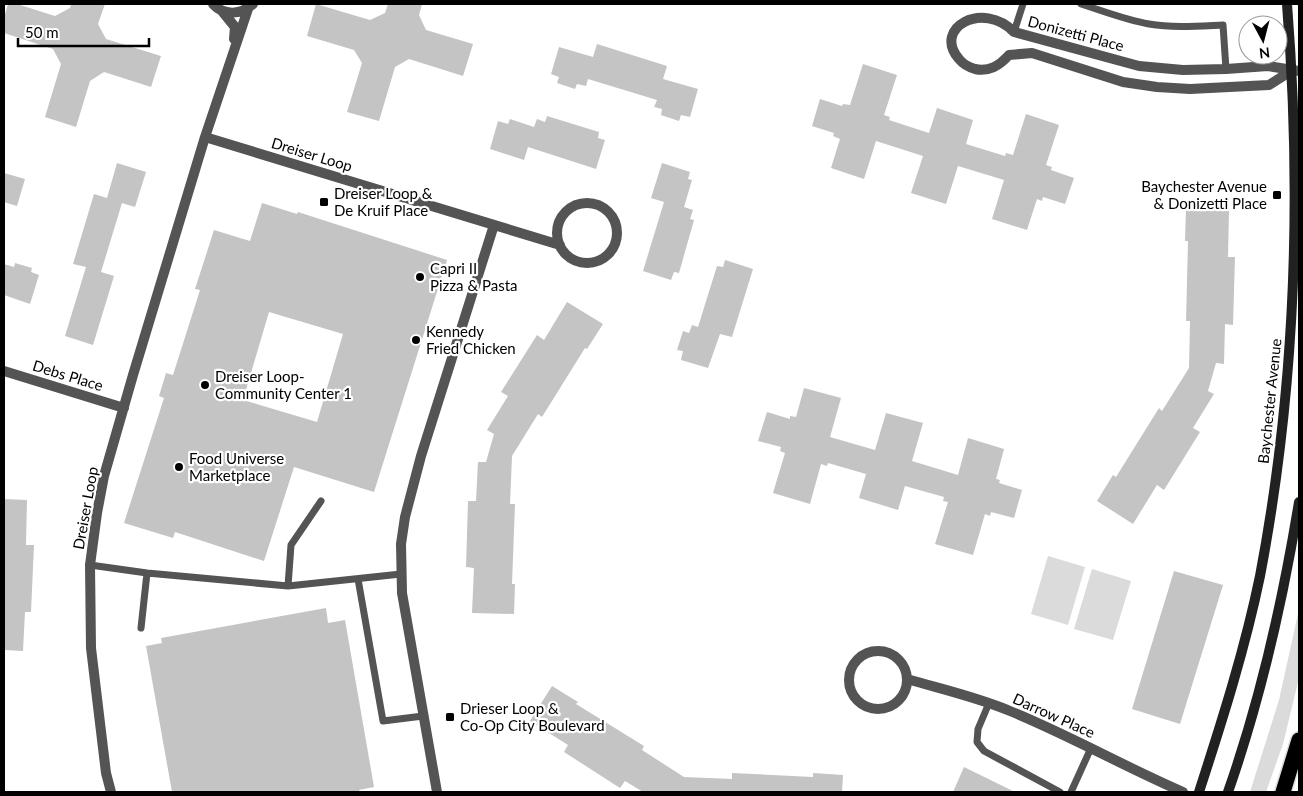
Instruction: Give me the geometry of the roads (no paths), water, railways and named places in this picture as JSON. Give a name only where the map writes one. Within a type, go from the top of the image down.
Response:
[{"type":"highway","points":[[1283,792],[1299,740]]},
{"type":"main road","name":"Baychester Avenue","points":[[1199,792],[1245,640],[1259,577],[1280,452],[1287,390],[1294,294],[1296,199],[1295,71],[1287,4]]},
{"type":"main road","points":[[1228,792],[1267,662],[1299,502]]},
{"type":"street","points":[[212,4],[222,11],[235,27],[234,50]]},
{"type":"street","points":[[222,11],[240,12],[251,6]]},
{"type":"street","points":[[206,137],[234,50],[251,6]]},
{"type":"street","name":"Donizetti Place","points":[[977,8],[987,8],[997,11],[1005,18],[1014,32],[1139,66],[1183,70],[1268,66],[1295,71],[1269,85],[1190,88],[1157,87],[1124,82],[1032,54],[1009,55],[1002,63],[993,68],[983,70],[964,64],[952,46],[952,36],[957,22],[968,12],[977,8]]},
{"type":"street","name":"Dreiser Loop","points":[[111,792],[106,773],[91,648],[90,565],[98,503],[124,408],[206,137],[560,245]]},
{"type":"street","points":[[587,202],[597,204],[606,209],[612,216],[617,235],[615,245],[610,253],[602,259],[582,262],[573,259],[560,245],[557,236],[558,226],[562,217],[573,207],[587,202]]},
{"type":"street","points":[[437,792],[405,614],[401,574],[401,544],[411,494],[446,372],[494,225]]},
{"type":"street","name":"Debs Place","points":[[4,371],[124,408]]},
{"type":"street","points":[[872,651],[892,654],[905,669],[907,679],[902,697],[887,708],[878,710],[861,704],[854,698],[848,681],[850,671],[855,662],[862,655],[872,651]]},
{"type":"street","name":"Darrow Place","points":[[907,679],[989,703],[1026,718],[1183,792]]},
{"type":"lane","points":[[1014,32],[1022,4]]},
{"type":"lane","points":[[1081,4],[1135,21],[1151,24],[1177,26],[1223,25],[1226,69]]},
{"type":"lane","points":[[288,586],[291,545],[322,501]]},
{"type":"lane","points":[[90,565],[147,573],[288,586],[401,574]]},
{"type":"lane","points":[[141,628],[147,573]]},
{"type":"lane","points":[[358,579],[383,721],[423,716]]},
{"type":"lane","points":[[989,703],[978,729],[977,742],[984,752],[1060,792]]},
{"type":"lane","points":[[1071,792],[1091,748]]},
{"type":"place","name":"Baychester Avenue & Donizetti Place","points":[[1277,195]]},
{"type":"place","name":"Dreiser Loop & De Kruif Place","points":[[324,202]]},
{"type":"place","name":"Capri II Pizza & Pasta","points":[[420,277]]},
{"type":"place","name":"Kennedy Fried Chicken","points":[[416,340]]},
{"type":"place","name":"Dreiser Loop- Community Center 1","points":[[205,385]]},
{"type":"place","name":"Food Universe Marketplace","points":[[179,467]]},
{"type":"place","name":"Drieser Loop & Co-Op City Boulevard","points":[[450,717]]}]
